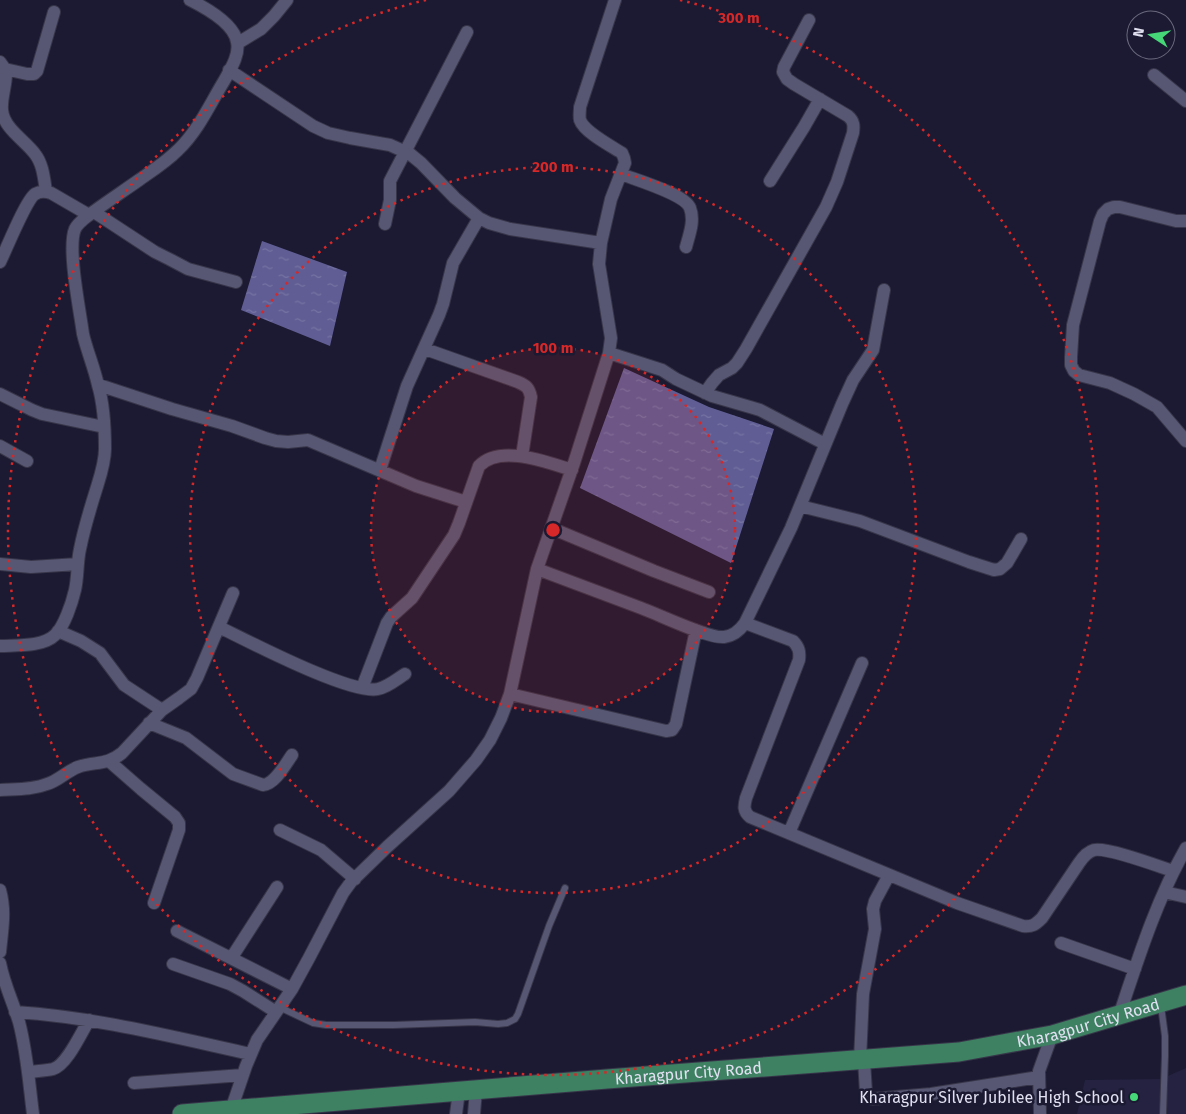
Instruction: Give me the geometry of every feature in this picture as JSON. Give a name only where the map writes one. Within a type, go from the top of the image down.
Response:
[{"type":"main road","name":"Kharagpur City Road","points":[[188,1114],[959,1052],[1052,1035],[1186,995]]},
{"type":"street","points":[[0,646],[34,644],[46,641],[55,636],[62,626],[75,590],[82,540],[103,467],[105,452],[104,427],[99,386],[85,345],[72,258],[74,231],[78,224],[91,213],[179,150],[207,110],[234,62],[237,52],[238,43],[234,34],[224,22],[213,13],[190,0]]},
{"type":"street","points":[[238,43],[261,29],[287,0]]},
{"type":"street","points":[[231,1110],[257,1040],[292,989],[343,893],[387,847],[449,791],[476,760],[490,740],[510,694],[537,569],[572,470],[609,353],[611,338],[599,264],[601,243],[611,199],[625,163],[622,153],[592,133],[580,122],[579,117],[580,107],[615,0]]},
{"type":"street","points":[[46,191],[39,161],[35,153],[12,130],[2,111],[6,82],[3,66],[27,74],[34,74],[37,71],[54,12]]},
{"type":"street","points":[[706,393],[719,375],[737,363],[746,349],[826,207],[837,182],[853,133],[854,125],[848,116],[794,84],[787,79],[783,72],[809,20]]},
{"type":"street","points":[[385,224],[390,200],[390,182],[467,32]]},
{"type":"street","points":[[229,70],[313,126],[328,133],[390,145],[406,151],[421,163],[455,198],[479,218],[489,223],[510,229],[601,243]]},
{"type":"street","points":[[1154,75],[1186,101]]},
{"type":"street","points":[[770,181],[820,99]]},
{"type":"street","points":[[620,174],[675,195],[688,203],[691,210],[692,226],[686,247]]},
{"type":"street","points":[[0,262],[31,198],[34,194],[46,191],[91,213],[155,252],[188,269],[236,282]]},
{"type":"street","points":[[1186,221],[1120,208],[1108,209],[1104,214],[1100,222],[1073,325],[1071,365],[1079,375],[1110,384],[1157,407],[1186,441]]},
{"type":"street","points":[[380,470],[407,386],[425,349],[443,304],[453,263],[479,218]]},
{"type":"street","points":[[537,569],[715,637],[723,638],[739,631],[745,623],[791,528],[853,380],[873,350],[884,290]]},
{"type":"street","points":[[425,349],[518,382],[530,389],[531,397],[522,456]]},
{"type":"street","points":[[609,353],[662,370],[706,393],[760,410],[825,444]]},
{"type":"street","points":[[99,386],[232,426],[270,440],[288,442],[308,440],[416,486],[466,502]]},
{"type":"street","points":[[0,394],[42,414],[104,427]]},
{"type":"street","points":[[0,446],[27,461]]},
{"type":"street","points":[[362,688],[391,616],[412,598],[454,535],[479,466],[491,458],[522,456],[572,470]]},
{"type":"street","points":[[800,506],[860,521],[994,570],[1000,569],[1007,563],[1021,539]]},
{"type":"street","points":[[551,528],[709,592]]},
{"type":"street","points":[[0,564],[31,567],[78,564]]},
{"type":"street","points":[[0,790],[33,788],[48,784],[78,767],[114,760],[149,722],[191,688],[233,593]]},
{"type":"street","points":[[745,623],[793,641],[798,646],[800,652],[799,660],[744,806],[746,813],[750,817],[957,903],[1022,926],[1030,927],[1042,918],[1085,854],[1092,850],[1111,852],[1173,871]]},
{"type":"street","points":[[219,626],[289,661],[336,680],[362,688],[370,690],[379,689],[405,674]]},
{"type":"street","points":[[510,694],[666,731],[672,730],[676,724],[696,630]]},
{"type":"street","points":[[58,631],[81,641],[100,653],[124,685],[162,710]]},
{"type":"street","points":[[789,833],[862,663]]},
{"type":"street","points":[[149,722],[186,738],[233,774],[263,785],[268,785],[273,781],[292,756]]},
{"type":"street","points":[[109,761],[175,817],[179,823],[179,830],[154,903]]},
{"type":"street","points":[[280,830],[321,850],[355,879]]},
{"type":"street","points":[[1119,1016],[1149,929],[1173,871],[1186,848]]},
{"type":"street","points":[[889,875],[875,901],[873,909],[875,929],[863,994],[862,1060],[868,1097],[872,1099],[931,1094],[1039,1077]]},
{"type":"street","points":[[232,957],[277,886]]},
{"type":"street","points":[[0,890],[4,912],[0,952]]},
{"type":"street","points":[[1164,892],[1186,896]]},
{"type":"street","points":[[177,930],[292,989]]},
{"type":"street","points":[[1061,943],[1135,969]]},
{"type":"street","points":[[0,963],[26,1052],[33,1114]]},
{"type":"street","points":[[173,964],[230,984],[277,1009]]},
{"type":"street","points":[[15,1012],[89,1020],[251,1054]]},
{"type":"street","points":[[28,1072],[54,1069],[60,1065],[89,1020]]},
{"type":"street","points":[[1040,1114],[1039,1077],[1042,1062],[1052,1035]]},
{"type":"street","points":[[134,1084],[243,1075]]},
{"type":"street","points":[[456,1114],[467,1091]]},
{"type":"street","points":[[467,1091],[474,1114]]},
{"type":"lane","points":[[277,1009],[314,1023],[326,1025],[507,1023],[518,1014],[549,926],[566,888]]},
{"type":"lane","points":[[1161,1003],[1165,1056],[1163,1114]]},
{"type":"shaded area","name":"Kharagpur Silver Jubilee High School","points":[[1186,1068],[1186,1114],[1077,1114],[1085,1080],[1161,1079]]},
{"type":"water","points":[[262,241],[347,272],[330,346],[241,310]]},
{"type":"water","points":[[624,368],[709,407],[774,429],[731,563],[580,488]]},
{"type":"place","name":"Kharagpur Silver Jubilee High School","points":[[1134,1097]]}]
